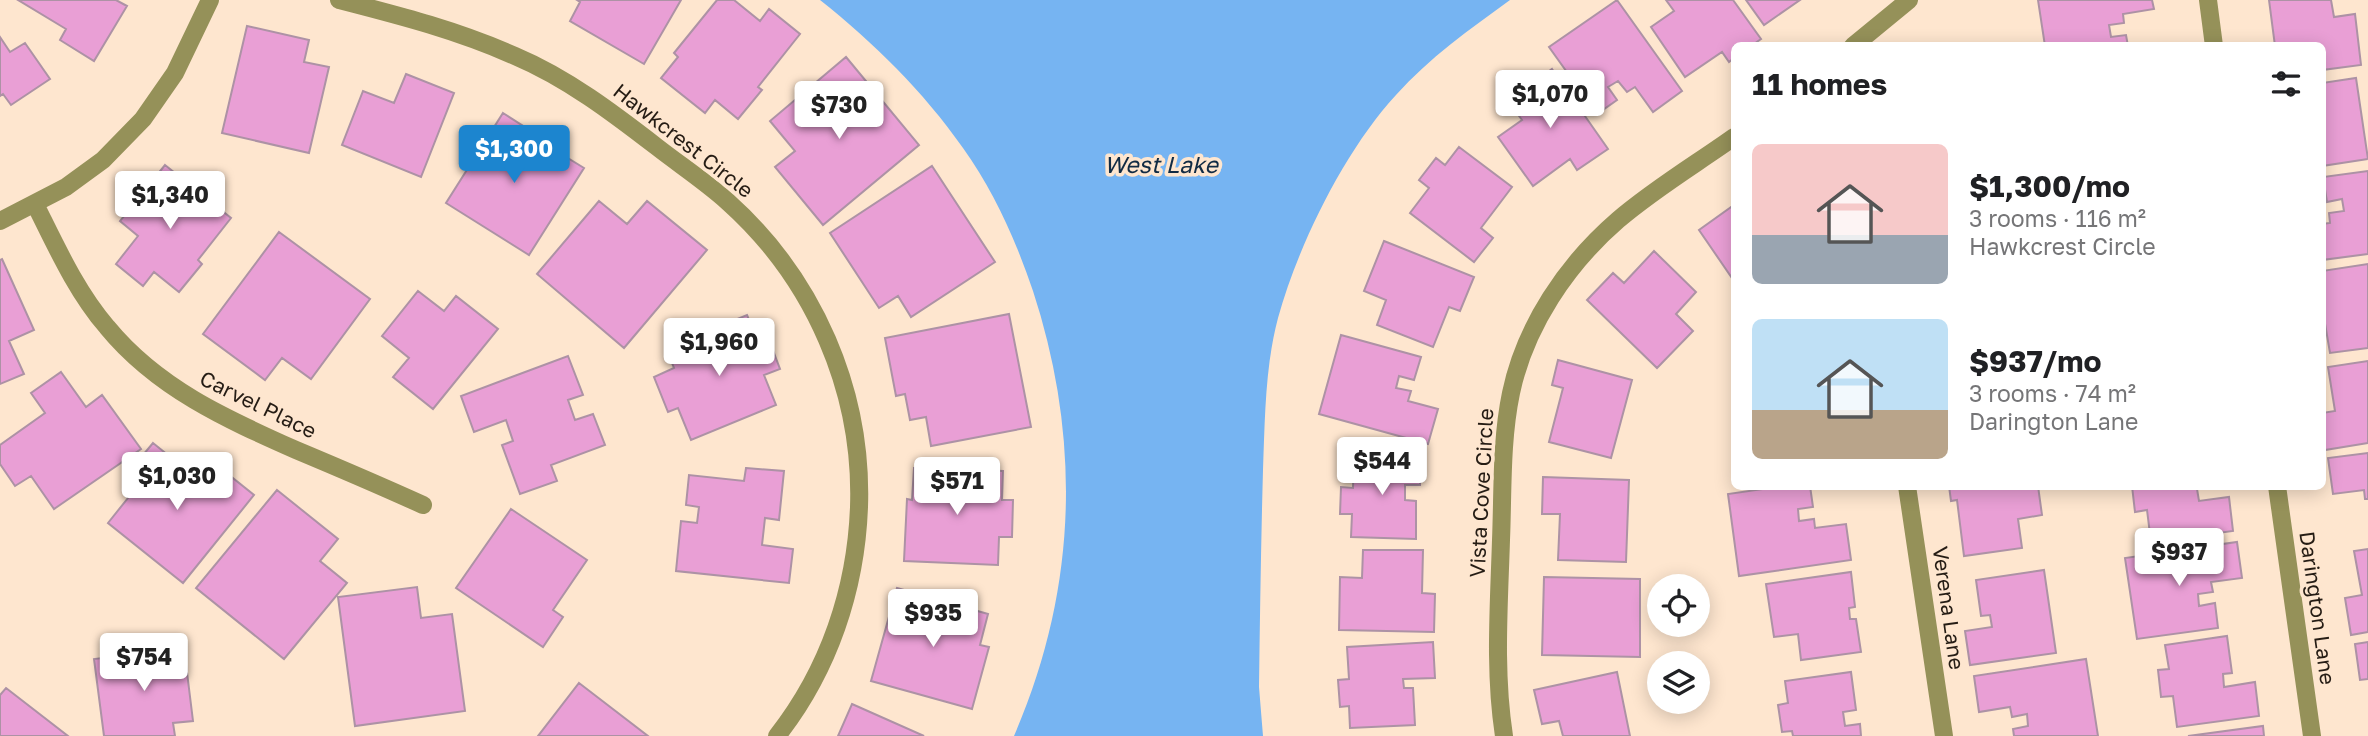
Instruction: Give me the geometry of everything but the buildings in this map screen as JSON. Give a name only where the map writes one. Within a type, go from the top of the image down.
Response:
[{"type":"street","points":[[0,221],[66,187],[103,160],[143,119],[176,72],[210,0]]},
{"type":"street","name":"Hawkcrest Circle","points":[[339,0],[449,29],[518,57],[574,87],[618,117],[727,201],[766,240],[791,272],[822,326],[842,376],[854,423],[860,477],[858,546],[844,606],[825,658],[792,717],[777,736]]},
{"type":"street","points":[[1858,42],[1909,0]]},
{"type":"street","points":[[2208,0],[2213,42]]},
{"type":"street","name":"Vista Cove Circle","points":[[1504,736],[1497,673],[1504,436],[1511,391],[1523,354],[1550,299],[1587,250],[1620,219],[1731,138]]},
{"type":"street","name":"Carvel Place","points":[[35,204],[73,278],[106,327],[149,370],[192,401],[232,422],[423,505]]},
{"type":"street","name":"Verena Lane","points":[[1908,490],[1944,736]]},
{"type":"street","name":"Darington Lane","points":[[2278,490],[2312,736]]},
{"type":"water","name":"West Lake","points":[[820,0],[1510,0],[1436,56],[1377,117],[1325,200],[1287,290],[1274,337],[1265,412],[1259,687],[1263,736],[1014,736],[1035,681],[1061,571],[1066,515],[1065,459],[1060,403],[1049,347],[1019,254],[994,199],[974,164],[948,127],[914,87],[860,33]]}]
